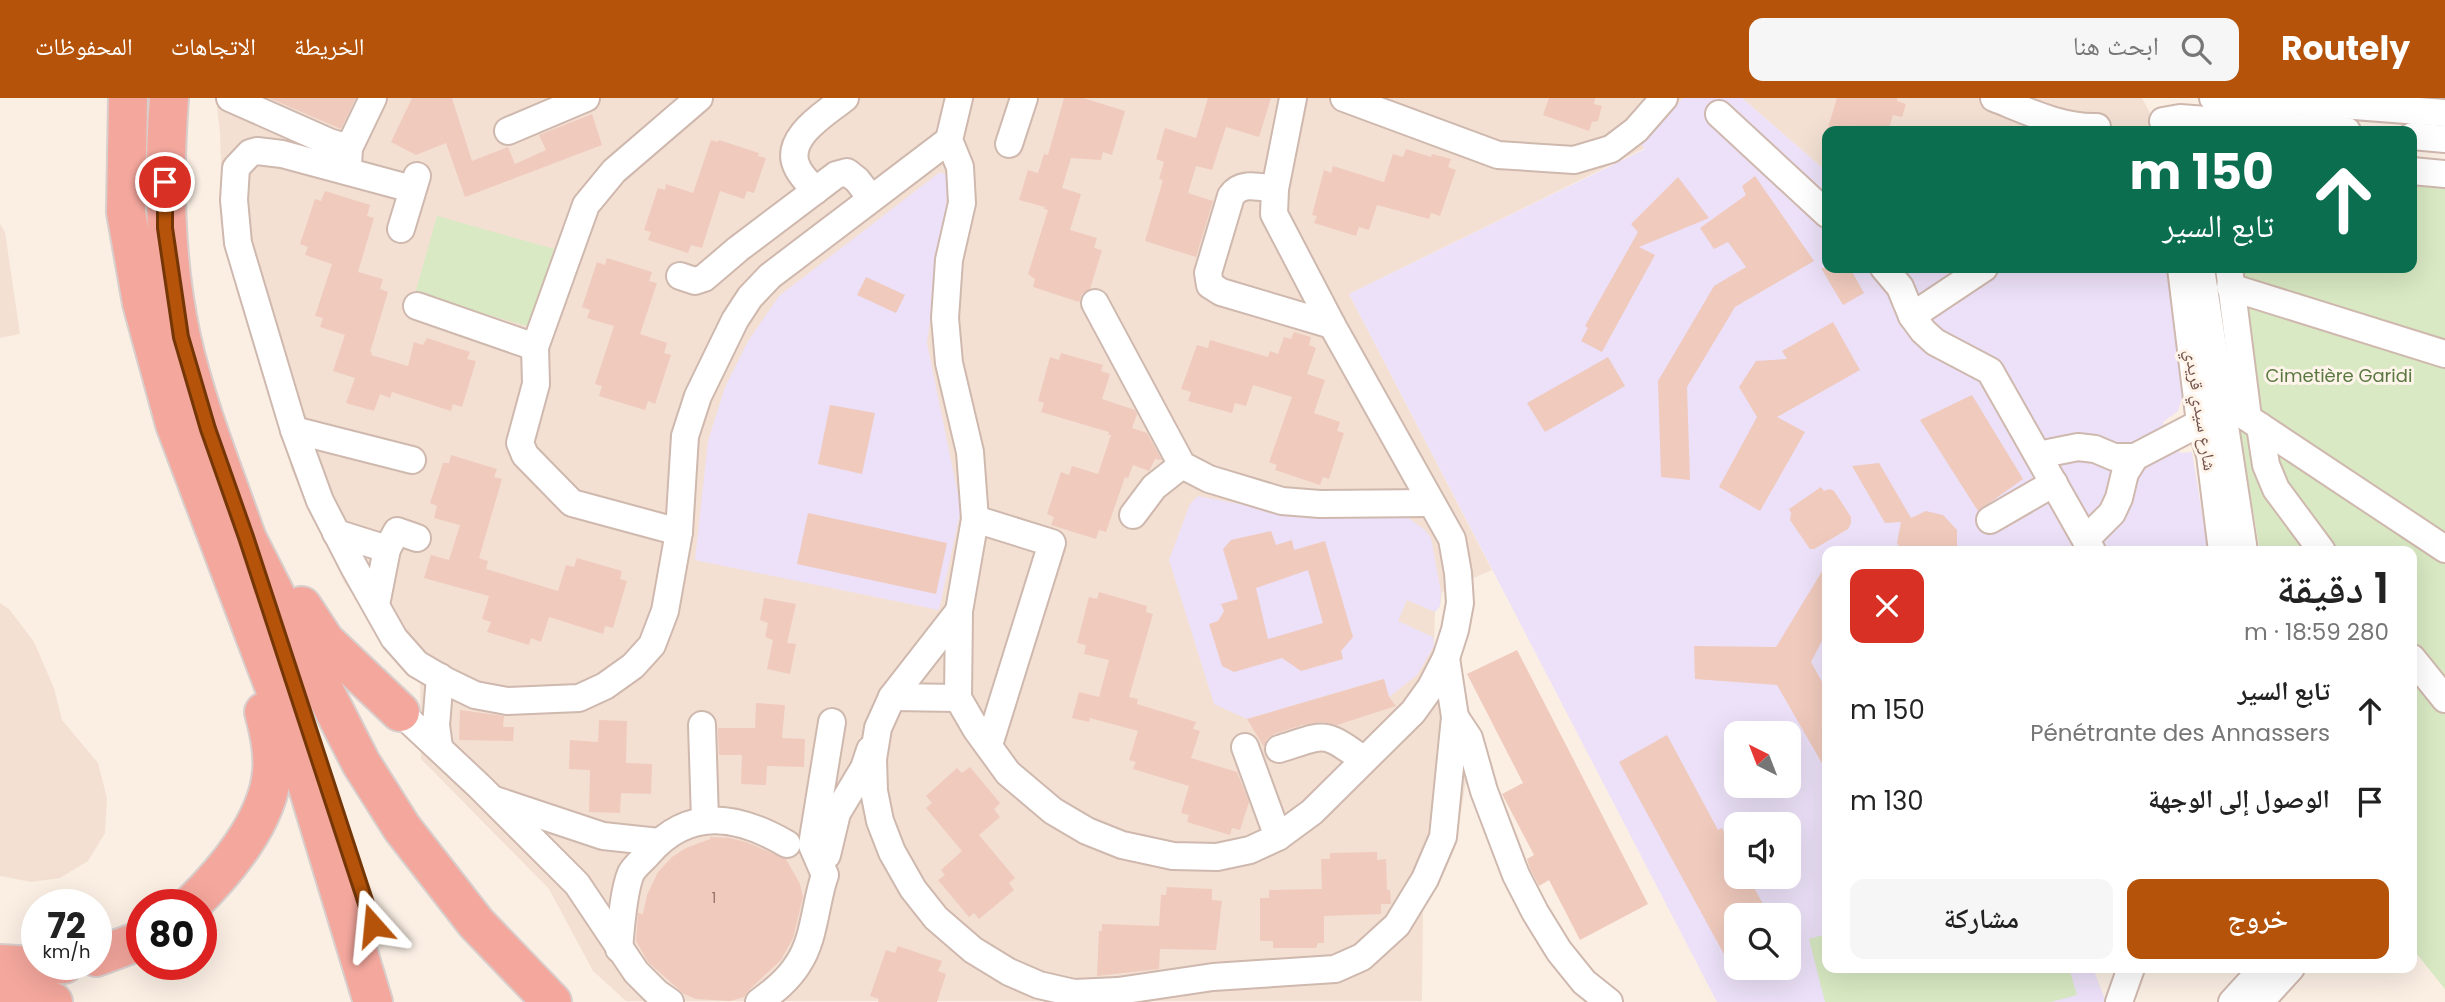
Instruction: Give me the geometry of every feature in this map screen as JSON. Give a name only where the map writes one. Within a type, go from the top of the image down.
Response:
[{"type":"highway","points":[[131,98],[126,212],[142,303],[174,424],[239,554],[402,828],[476,923],[552,1002]]},
{"type":"highway","points":[[169,98],[165,228],[181,337],[208,429],[239,554],[373,1002]]},
{"type":"highway","points":[[208,429],[299,601],[325,641],[400,712]]},
{"type":"highway","points":[[206,889],[229,864],[246,839],[260,812],[272,772],[266,719],[236,611],[239,554]]},
{"type":"highway","points":[[239,554],[398,1002]]},
{"type":"highway","points":[[0,964],[21,965]]},
{"type":"highway","points":[[0,987],[53,1002]]},
{"type":"street","points":[[230,98],[292,127],[348,159],[415,182],[401,229]]},
{"type":"street","points":[[348,159],[373,98]]},
{"type":"street","points":[[508,131],[586,98]]},
{"type":"street","points":[[679,532],[572,503],[525,454],[520,443],[536,384],[535,347],[586,205],[614,171],[699,98]]},
{"type":"street","points":[[815,191],[796,167],[794,153],[801,133],[845,98]]},
{"type":"street","points":[[959,98],[949,140],[960,167],[962,203],[949,260],[945,318],[949,363],[970,452],[975,519],[959,611],[958,698],[976,729],[1008,773],[1053,811],[1087,831],[1122,845],[1173,856],[1217,857],[1251,850],[1278,837],[1312,812],[1413,712],[1431,687],[1446,658],[1460,603],[1452,539],[1332,325],[1274,214],[1275,189],[1293,98]]},
{"type":"street","points":[[1009,144],[1024,98]]},
{"type":"street","points":[[1343,98],[1498,155],[1574,160],[1611,149],[1636,130],[1664,98]]},
{"type":"street","points":[[1994,98],[2046,118],[2076,126]]},
{"type":"street","points":[[2213,98],[2263,99],[2445,113]]},
{"type":"street","points":[[1719,114],[1822,209]]},
{"type":"street","points":[[2171,116],[2288,126]]},
{"type":"street","points":[[2417,136],[2445,139]]},
{"type":"street","points":[[348,159],[257,151],[244,157],[236,168],[234,200],[238,243],[294,430],[320,501],[394,638],[417,664],[440,677],[475,695],[507,701],[579,698],[606,686],[633,666],[652,645],[665,611],[679,532],[685,436],[698,396],[735,320],[750,297],[770,276],[949,140]]},
{"type":"street","points":[[2417,171],[2445,174]]},
{"type":"street","points":[[680,276],[695,281],[704,278],[836,174],[847,172],[872,198]]},
{"type":"street","points":[[1275,189],[1242,186],[1231,196],[1208,273],[1210,285],[1221,292],[1332,325]]},
{"type":"street","points":[[738,249],[770,276]]},
{"type":"street","points":[[1888,273],[1900,287],[1912,316],[1923,331],[1935,342],[1990,371],[2089,545],[2112,513],[2125,473],[2135,457]]},
{"type":"street","points":[[1912,316],[1976,273]]},
{"type":"street","name":"شارع سيدي قريدي","points":[[2182,273],[2211,418],[2230,445],[2243,546]]},
{"type":"street","name":"شارع سيدي قريدي","points":[[2201,273],[2211,418],[2210,455],[2221,546]]},
{"type":"street","points":[[2318,546],[2276,489],[2266,464],[2254,422],[2230,277],[2445,354]]},
{"type":"street","points":[[1095,303],[1182,465],[1209,479],[1282,501],[1331,504],[1431,503]]},
{"type":"street","points":[[417,306],[535,347]]},
{"type":"street","points":[[2038,455],[2078,447],[2095,449],[2114,457],[2135,457],[2211,418],[2237,411],[2443,544]]},
{"type":"street","points":[[294,430],[412,460]]},
{"type":"street","points":[[1133,515],[1154,487],[1182,465]]},
{"type":"street","points":[[1990,520],[2054,483]]},
{"type":"street","points":[[975,519],[1052,543],[989,745]]},
{"type":"street","points":[[376,605],[387,549],[397,531],[417,538]]},
{"type":"street","points":[[336,533],[387,549]]},
{"type":"street","points":[[774,1002],[790,987],[813,948],[828,843],[837,813],[864,768],[892,697],[959,611]]},
{"type":"street","points":[[878,728],[873,759],[874,791],[880,821],[892,852],[913,889],[936,918],[973,950],[1009,972],[1039,985],[1074,993],[1118,991],[1213,977],[1335,968],[1362,957],[1397,925],[1425,879],[1443,837],[1455,717],[1446,658]]},
{"type":"street","points":[[2417,664],[2444,696]]},
{"type":"street","points":[[439,747],[436,725],[440,677]]},
{"type":"street","points":[[892,697],[958,698]]},
{"type":"street","points":[[400,712],[577,884],[636,972],[670,1002]]},
{"type":"street","points":[[1455,717],[1469,738],[1488,803],[1516,876],[1535,912],[1559,951],[1584,982],[1609,1002]]},
{"type":"street","points":[[759,1002],[783,984],[800,963],[809,942],[817,895],[825,875],[812,845],[832,723]]},
{"type":"street","points":[[702,725],[705,820]]},
{"type":"street","points":[[1279,749],[1329,736],[1364,760]]},
{"type":"street","points":[[1245,747],[1278,837]]},
{"type":"street","points":[[490,798],[603,836],[659,842]]},
{"type":"street","points":[[619,948],[622,916],[632,873],[659,842],[682,827],[705,820],[734,821],[765,831],[787,844]]},
{"type":"street","points":[[2119,1002],[2129,973]]},
{"type":"street","points":[[2232,1002],[2258,973]]},
{"type":"street","points":[[2260,1002],[2286,973]]},
{"type":"street","points":[[2286,1002],[2300,973]]},
{"type":"shaded area","points":[[216,98],[1683,98],[1641,143],[1645,148],[1349,294],[1492,570],[1442,592],[1440,606],[1435,612],[1434,646],[1463,706],[1468,769],[1461,812],[1446,863],[1423,909],[1422,1001],[626,1001],[593,971],[549,889],[421,759],[420,678],[391,648],[344,582],[292,471],[223,222]]},
{"type":"shaded area","points":[[1683,98],[1742,98],[1822,168],[1822,273],[2171,273],[2183,395],[2178,411],[2163,422],[2180,453],[2192,452],[2207,546],[1822,546],[1822,973],[2095,973],[2106,1002],[1717,1002],[1349,294],[1645,149],[1641,144]]},
{"type":"shaded area","points":[[1742,98],[2142,98],[2157,126],[1822,126],[1822,168]]},
{"type":"shaded area","points":[[940,172],[950,176],[927,343],[961,509],[939,610],[695,560],[708,441],[725,387],[748,341],[779,296]]},
{"type":"shaded area","points":[[0,224],[5,232],[20,334],[0,338]]},
{"type":"shaded area","points":[[1198,496],[1261,508],[1403,514],[1425,530],[1431,538],[1441,592],[1440,606],[1435,612],[1407,600],[1398,621],[1433,637],[1434,646],[1417,675],[1389,697],[1383,679],[1247,719],[1214,704],[1169,560],[1190,504]]},
{"type":"shaded area","points":[[0,603],[9,609],[34,642],[54,688],[62,720],[98,763],[107,798],[105,833],[88,861],[60,878],[31,882],[0,876]]},
{"type":"green space","name":"Cimetière Garidi","points":[[2417,159],[2445,162],[2445,989],[2417,954],[2417,546],[2259,546],[2212,273],[2417,273]]},
{"type":"green space","points":[[437,216],[554,249],[531,327],[415,294]]},
{"type":"green space","points":[[1822,935],[1822,973],[2070,973],[2077,995],[2051,1002],[1825,1002],[1809,939]]},
{"type":"building","points":[[269,98],[356,98],[341,129]]},
{"type":"building","points":[[412,98],[452,98],[472,161],[508,147],[515,164],[546,150],[539,135],[592,114],[602,145],[465,197],[446,143],[416,155],[391,142]]},
{"type":"building","points":[[1064,98],[1083,98],[1125,111],[1112,155],[1103,152],[1101,160],[1071,158],[1062,188],[1081,194],[1070,230],[1097,238],[1094,248],[1102,250],[1090,289],[1082,294],[1079,302],[1033,287],[1035,279],[1028,274],[1048,210],[1019,200],[1028,170],[1038,173],[1044,154],[1048,155]]},
{"type":"building","points":[[1208,98],[1271,98],[1259,137],[1226,127],[1212,170],[1196,166],[1188,193],[1213,201],[1196,257],[1145,241],[1163,180],[1159,179],[1164,162],[1156,159],[1165,128],[1196,138]]},
{"type":"building","points":[[1549,98],[1595,98],[1594,104],[1602,106],[1598,121],[1592,122],[1589,131],[1543,115]]},
{"type":"building","points":[[1837,98],[1897,98],[1897,101],[1906,104],[1902,117],[1893,115],[1890,126],[1829,126]]},
{"type":"building","points":[[711,140],[759,153],[758,156],[766,158],[754,193],[747,191],[744,199],[720,191],[702,248],[691,245],[688,253],[648,240],[651,232],[644,230],[658,188],[665,190],[666,184],[693,193]]},
{"type":"building","points":[[1406,149],[1431,157],[1432,154],[1451,159],[1448,167],[1456,170],[1440,216],[1431,213],[1429,219],[1377,205],[1369,230],[1359,227],[1356,236],[1314,223],[1317,216],[1312,215],[1324,170],[1331,173],[1333,166],[1384,182],[1393,154],[1403,157]]},
{"type":"building","points":[[1755,176],[1814,261],[1735,307],[1687,387],[1690,480],[1661,477],[1658,381],[1714,286],[1746,267],[1728,242],[1714,249],[1700,228],[1746,195],[1742,186]]},
{"type":"building","points":[[1678,177],[1709,218],[1639,247],[1655,255],[1602,352],[1581,341],[1588,328],[1585,326],[1638,232],[1631,224]]},
{"type":"building","points":[[325,191],[370,205],[367,216],[374,218],[358,272],[383,279],[380,289],[388,292],[371,355],[408,366],[414,342],[423,345],[427,338],[470,352],[467,359],[476,361],[462,407],[453,404],[451,411],[392,392],[390,398],[380,394],[374,411],[346,403],[355,378],[333,371],[345,335],[320,327],[323,318],[315,316],[332,264],[305,255],[308,247],[300,244],[315,199],[321,201]]},
{"type":"building","points":[[607,258],[652,272],[649,281],[657,283],[640,334],[667,343],[664,353],[671,355],[655,404],[648,401],[645,410],[599,396],[602,386],[595,384],[614,326],[587,318],[590,310],[582,307],[597,262],[605,265]]},
{"type":"building","points":[[1824,273],[1853,273],[1864,293],[1843,305]]},
{"type":"building","points":[[866,277],[905,295],[896,313],[857,295]]},
{"type":"building","points":[[1833,322],[1860,370],[1777,417],[1805,432],[1760,511],[1719,487],[1757,417],[1739,387],[1756,361],[1787,359],[1782,351]]},
{"type":"building","points":[[1294,332],[1311,337],[1309,345],[1316,348],[1307,374],[1325,380],[1314,413],[1340,422],[1337,431],[1344,433],[1329,479],[1323,477],[1320,485],[1275,470],[1277,465],[1269,462],[1292,397],[1253,385],[1246,406],[1235,403],[1232,413],[1188,401],[1191,392],[1181,389],[1197,345],[1208,348],[1210,340],[1268,357],[1270,351],[1278,354],[1284,337],[1291,339]]},
{"type":"building","points":[[1061,353],[1103,365],[1101,371],[1110,374],[1102,399],[1135,410],[1137,414],[1132,428],[1147,433],[1162,460],[1155,459],[1149,471],[1133,465],[1128,478],[1125,477],[1106,532],[1099,530],[1096,539],[1051,525],[1054,517],[1047,514],[1061,472],[1069,475],[1072,466],[1098,474],[1111,435],[1108,435],[1109,432],[1041,412],[1044,403],[1038,401],[1050,357],[1059,360]]},
{"type":"building","points":[[1608,357],[1625,386],[1545,432],[1527,403]]},
{"type":"building","points":[[1972,395],[2023,479],[1978,511],[1920,420]]},
{"type":"building","points":[[830,405],[875,413],[862,474],[818,464]]},
{"type":"building","points":[[451,455],[497,469],[494,477],[502,479],[479,558],[488,561],[486,569],[558,591],[566,565],[574,567],[577,558],[622,571],[620,579],[627,581],[613,628],[605,626],[603,634],[549,617],[541,642],[531,638],[529,645],[487,632],[491,622],[482,619],[489,596],[424,578],[431,555],[449,560],[460,525],[434,518],[437,506],[430,503],[443,463],[449,463]]},
{"type":"building","points":[[1879,463],[1911,518],[1926,511],[1943,515],[1957,530],[1957,546],[1899,546],[1897,543],[1901,522],[1885,523],[1852,466]]},
{"type":"building","points":[[1821,487],[1824,491],[1834,491],[1851,517],[1851,523],[1848,529],[1810,549],[1790,520],[1789,509]]},
{"type":"building","points":[[808,513],[947,543],[936,594],[797,564]]},
{"type":"building","points":[[1271,531],[1276,545],[1292,540],[1294,550],[1325,541],[1353,637],[1341,651],[1343,659],[1301,671],[1282,658],[1234,672],[1222,666],[1209,624],[1218,621],[1224,611],[1221,604],[1238,599],[1223,549],[1231,540]],"holes":[[[1308,570],[1323,623],[1268,639],[1256,588]]]},
{"type":"building","points":[[1822,571],[1822,641],[1811,662],[1822,682],[1822,763],[1801,727],[1801,721],[1798,721],[1777,685],[1695,679],[1694,646],[1776,647]]},
{"type":"building","points":[[1099,592],[1147,606],[1146,612],[1153,614],[1129,697],[1138,699],[1137,704],[1196,722],[1193,729],[1200,731],[1191,758],[1237,772],[1249,802],[1240,830],[1232,828],[1230,835],[1187,822],[1189,815],[1181,813],[1189,786],[1133,769],[1136,762],[1129,760],[1138,731],[1090,718],[1089,722],[1072,718],[1079,692],[1099,697],[1109,660],[1084,654],[1086,645],[1077,643],[1089,597],[1097,599]]},
{"type":"building","points":[[764,598],[796,604],[787,643],[796,644],[790,674],[767,669],[773,640],[765,637],[768,623],[760,620]]},
{"type":"building","points":[[1517,650],[1648,904],[1580,940],[1549,880],[1539,886],[1530,869],[1527,859],[1534,855],[1502,794],[1523,783],[1467,674]]},
{"type":"building","points":[[1384,679],[1389,697],[1396,706],[1337,725],[1323,722],[1302,725],[1274,734],[1267,739],[1264,747],[1247,719]]},
{"type":"building","points":[[756,703],[785,705],[782,738],[805,739],[804,767],[767,766],[766,785],[741,784],[742,755],[719,755],[718,728],[755,728]]},
{"type":"building","points":[[460,710],[504,716],[503,727],[514,727],[513,741],[459,740]]},
{"type":"building","points":[[599,720],[627,721],[626,763],[652,764],[651,794],[621,793],[620,813],[589,812],[590,770],[569,769],[570,740],[598,742]]},
{"type":"building","points":[[1667,735],[1718,830],[1722,828],[1724,889],[1755,889],[1762,903],[1724,903],[1724,954],[1619,762]]},
{"type":"building","points":[[970,767],[1000,803],[994,809],[1000,817],[979,835],[1015,878],[1009,883],[1014,890],[979,919],[974,913],[969,917],[938,880],[945,875],[941,870],[962,851],[926,808],[932,803],[926,796],[957,768],[962,773]]},
{"type":"building","points":[[710,837],[746,842],[786,859],[800,884],[803,897],[793,938],[781,960],[744,997],[730,1001],[696,999],[684,994],[648,962],[636,941],[638,913],[643,914],[647,895],[658,872],[672,857]]},
{"type":"building","points":[[1377,852],[1377,860],[1386,859],[1387,890],[1390,890],[1391,904],[1381,904],[1381,914],[1324,916],[1324,943],[1318,943],[1316,948],[1273,948],[1273,941],[1260,941],[1260,898],[1269,898],[1269,890],[1322,889],[1321,859],[1330,859],[1330,853]]},
{"type":"building","points":[[1167,887],[1212,889],[1212,900],[1222,901],[1216,950],[1160,949],[1159,969],[1097,976],[1099,931],[1102,931],[1102,924],[1159,926],[1161,895],[1166,895]]},
{"type":"building","points":[[898,946],[942,961],[938,971],[946,974],[937,1002],[878,1002],[879,999],[870,996],[886,950],[895,953]]},
{"type":"route","points":[[165,182],[165,228],[181,337],[208,429],[373,925]]}]
